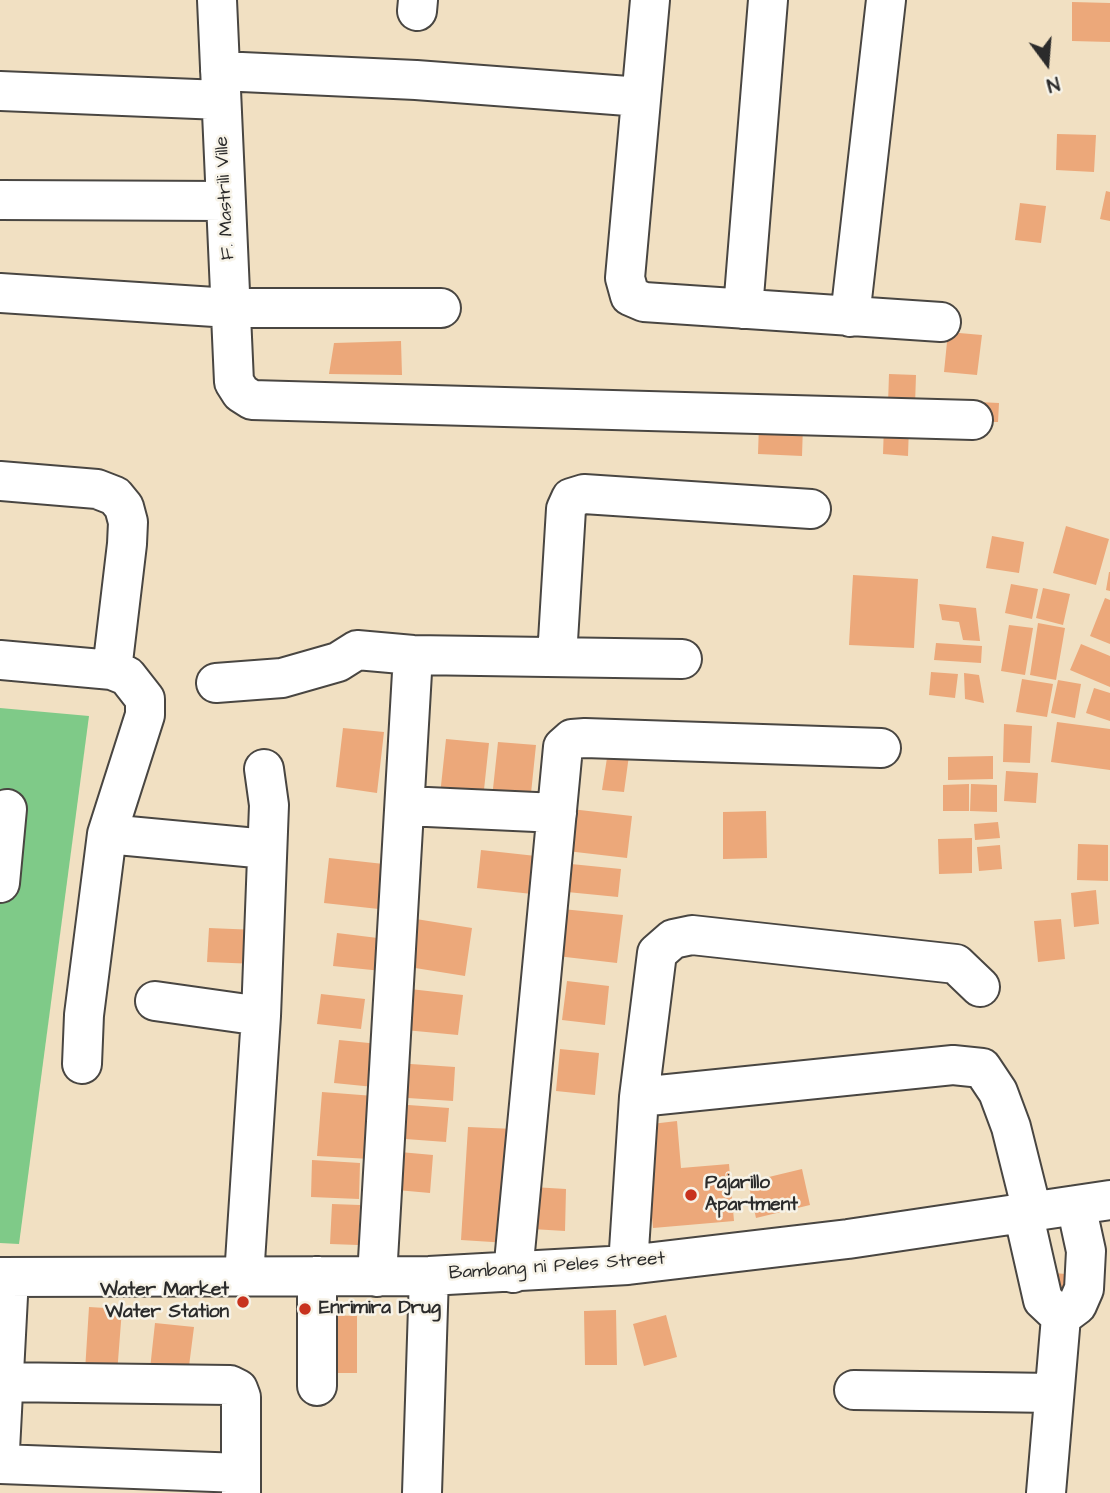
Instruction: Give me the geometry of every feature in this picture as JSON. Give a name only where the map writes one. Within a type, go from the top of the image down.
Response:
[{"type":"street","name":"F. Mastrili Ville","points":[[217,0],[234,382],[241,393],[252,400],[973,420]]},
{"type":"street","points":[[650,0],[625,278],[630,296],[644,302],[941,322]]},
{"type":"street","points":[[743,309],[768,0]]},
{"type":"street","points":[[850,317],[886,0]]},
{"type":"street","points":[[0,91],[416,80],[641,97]]},
{"type":"street","points":[[0,200],[226,201]]},
{"type":"street","points":[[0,293],[230,308],[441,308]]},
{"type":"street","points":[[0,481],[97,489],[115,496],[124,507],[128,522],[127,544],[112,670]]},
{"type":"street","points":[[557,657],[566,509],[571,498],[584,494],[811,509]]},
{"type":"street","points":[[216,683],[282,678],[338,662],[357,650],[413,655],[682,659]]},
{"type":"street","points":[[377,1277],[413,655]]},
{"type":"street","points":[[0,660],[112,670],[127,676],[138,686],[145,699],[145,715],[107,834],[84,1015],[82,1063]]},
{"type":"street","points":[[513,1273],[563,747],[572,739],[881,748]]},
{"type":"street","points":[[244,1277],[261,1016],[269,805],[264,769]]},
{"type":"street","points":[[406,806],[557,813]]},
{"type":"street","points":[[0,883],[7,809]]},
{"type":"street","points":[[107,834],[267,849]]},
{"type":"street","points":[[628,1265],[639,1097],[657,953],[673,939],[692,935],[956,964],[980,987]]},
{"type":"street","points":[[155,1001],[261,1016]]},
{"type":"street","points":[[639,1097],[953,1065],[982,1068],[998,1092],[1011,1127],[1043,1300],[1061,1317]]},
{"type":"street","points":[[1046,1493],[1061,1317],[1077,1305],[1084,1289],[1093,1202]]},
{"type":"street","name":"Bambang ni Peles Street","points":[[5,1277],[377,1277],[513,1273],[628,1265],[848,1239],[1093,1202]]},
{"type":"street","points":[[1036,1262],[1086,1254]]},
{"type":"street","points":[[317,1276],[317,1386]]},
{"type":"street","points":[[422,1493],[429,1276]]},
{"type":"street","points":[[0,1450],[5,1277]]},
{"type":"street","points":[[0,1464],[241,1483],[241,1397],[238,1388],[230,1385],[2,1382]]},
{"type":"street","points":[[854,1390],[1053,1393]]},
{"type":"green space","points":[[0,708],[89,716],[19,1244],[0,1243]]},
{"type":"building","points":[[1072,2],[1110,3],[1110,42],[1072,41]]},
{"type":"building","points":[[1057,134],[1096,135],[1094,172],[1056,170]]},
{"type":"building","points":[[1106,191],[1110,192],[1110,221],[1100,219]]},
{"type":"building","points":[[1020,203],[1046,206],[1041,243],[1015,240]]},
{"type":"building","points":[[948,332],[982,335],[977,375],[944,372]]},
{"type":"building","points":[[401,341],[402,375],[329,374],[334,343]]},
{"type":"building","points":[[889,374],[916,375],[915,405],[888,404]]},
{"type":"building","points":[[978,402],[999,403],[998,422],[978,422]]},
{"type":"building","points":[[759,424],[803,425],[802,456],[758,454]]},
{"type":"building","points":[[884,425],[909,426],[908,456],[883,454]]},
{"type":"building","points":[[1066,526],[1109,539],[1096,585],[1053,573]]},
{"type":"building","points":[[992,536],[1024,542],[1019,573],[986,568]]},
{"type":"building","points":[[1110,572],[1110,591],[1106,590]]},
{"type":"building","points":[[853,575],[918,579],[914,648],[849,645]]},
{"type":"building","points":[[1011,584],[1038,589],[1032,619],[1005,613]]},
{"type":"building","points":[[1043,588],[1070,594],[1063,625],[1036,618]]},
{"type":"building","points":[[1105,598],[1110,600],[1110,644],[1090,636]]},
{"type":"building","points":[[939,604],[976,608],[980,641],[963,640],[959,622],[942,620]]},
{"type":"building","points":[[1038,623],[1065,628],[1056,680],[1030,675]]},
{"type":"building","points":[[1009,625],[1033,628],[1025,675],[1001,671]]},
{"type":"building","points":[[936,643],[982,646],[981,663],[934,660]]},
{"type":"building","points":[[1081,644],[1110,656],[1110,687],[1070,670]]},
{"type":"building","points":[[931,672],[958,674],[955,698],[929,695]]},
{"type":"building","points":[[964,673],[979,675],[984,703],[965,699]]},
{"type":"building","points":[[1022,679],[1053,684],[1047,717],[1016,712]]},
{"type":"building","points":[[1058,680],[1081,684],[1075,718],[1051,713]]},
{"type":"building","points":[[1094,688],[1110,693],[1110,721],[1086,713]]},
{"type":"building","points":[[1057,722],[1110,729],[1110,770],[1051,762]]},
{"type":"building","points":[[1004,724],[1032,726],[1030,763],[1003,762]]},
{"type":"building","points":[[343,728],[384,732],[377,793],[336,787]]},
{"type":"building","points":[[446,739],[489,743],[483,799],[440,795]]},
{"type":"building","points":[[498,742],[536,745],[530,803],[492,798]]},
{"type":"building","points":[[609,745],[630,748],[624,792],[602,790]]},
{"type":"building","points":[[993,756],[993,779],[948,780],[948,757]]},
{"type":"building","points":[[1006,771],[1038,773],[1036,803],[1004,801]]},
{"type":"building","points":[[969,784],[969,811],[943,811],[943,785]]},
{"type":"building","points":[[971,784],[997,785],[997,812],[970,811]]},
{"type":"building","points":[[571,809],[632,816],[627,858],[567,851]]},
{"type":"building","points":[[766,811],[767,858],[723,859],[723,812]]},
{"type":"building","points":[[998,822],[1000,838],[975,840],[974,824]]},
{"type":"building","points":[[972,838],[972,873],[939,874],[938,839]]},
{"type":"building","points":[[1078,844],[1108,845],[1108,881],[1077,880]]},
{"type":"building","points":[[1000,845],[1002,869],[979,871],[977,847]]},
{"type":"building","points":[[481,850],[536,856],[532,894],[477,888]]},
{"type":"building","points":[[329,858],[393,865],[388,910],[324,903]]},
{"type":"building","points":[[571,864],[621,869],[618,897],[567,892]]},
{"type":"building","points":[[1096,890],[1099,924],[1074,927],[1071,893]]},
{"type":"building","points":[[562,909],[623,915],[617,963],[557,956]]},
{"type":"building","points":[[416,919],[472,928],[465,976],[409,967]]},
{"type":"building","points":[[1061,919],[1065,959],[1038,962],[1034,921]]},
{"type":"building","points":[[209,928],[257,930],[256,964],[207,962]]},
{"type":"building","points":[[337,933],[386,939],[382,971],[333,966]]},
{"type":"building","points":[[567,981],[609,986],[605,1025],[562,1020]]},
{"type":"building","points":[[410,989],[463,995],[458,1035],[405,1030]]},
{"type":"building","points":[[321,994],[365,999],[361,1029],[317,1024]]},
{"type":"building","points":[[339,1040],[379,1044],[374,1087],[334,1083]]},
{"type":"building","points":[[560,1049],[599,1053],[595,1095],[556,1091]]},
{"type":"building","points":[[396,1063],[455,1067],[453,1101],[393,1097]]},
{"type":"building","points":[[322,1092],[374,1096],[370,1159],[317,1156]]},
{"type":"building","points":[[395,1104],[449,1108],[446,1142],[392,1138]]},
{"type":"building","name":"Pajarillo Apartment","points":[[677,1121],[681,1168],[729,1164],[734,1221],[653,1228],[643,1125]]},
{"type":"building","points":[[468,1127],[515,1129],[508,1243],[461,1240]]},
{"type":"building","points":[[400,1152],[433,1155],[430,1193],[397,1190]]},
{"type":"building","points":[[312,1160],[360,1163],[359,1199],[311,1197]]},
{"type":"building","points":[[802,1169],[810,1205],[756,1218],[748,1182]]},
{"type":"building","points":[[533,1187],[566,1189],[565,1231],[532,1229]]},
{"type":"building","points":[[332,1204],[360,1205],[358,1245],[330,1244]]},
{"type":"building","points":[[1054,1273],[1077,1275],[1074,1301],[1052,1299]]},
{"type":"building","points":[[89,1307],[122,1309],[117,1374],[85,1371]]},
{"type":"building","points":[[616,1310],[617,1365],[585,1365],[584,1311]]},
{"type":"building","points":[[326,1315],[357,1316],[357,1373],[326,1373]]},
{"type":"building","points":[[666,1315],[677,1357],[644,1366],[633,1324]]},
{"type":"building","points":[[155,1323],[194,1327],[188,1374],[150,1369]]},
{"type":"place","name":"Pajarillo Apartment","points":[[691,1195]]},
{"type":"place","name":"Water Market Water Station","points":[[243,1302]]},
{"type":"place","name":"Enrimira Drug","points":[[305,1309]]}]
